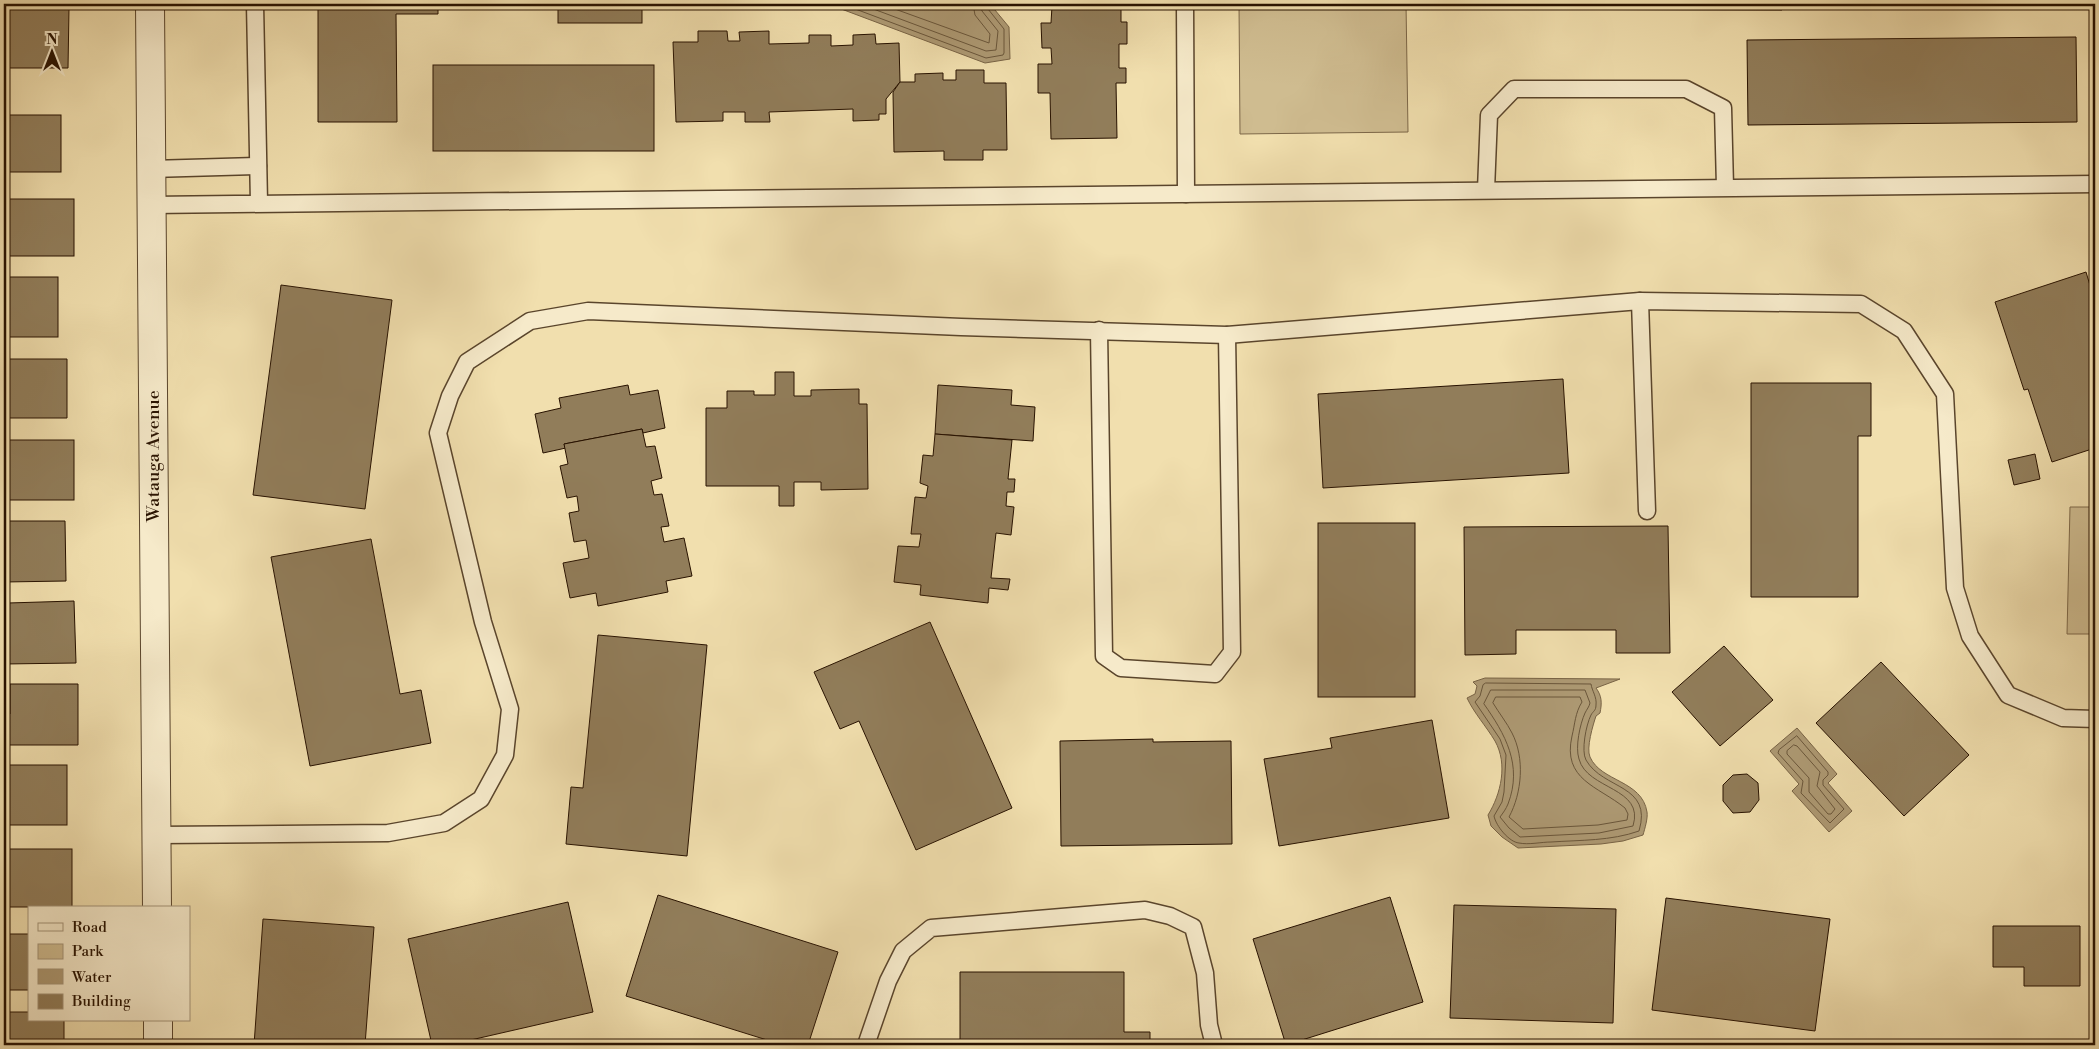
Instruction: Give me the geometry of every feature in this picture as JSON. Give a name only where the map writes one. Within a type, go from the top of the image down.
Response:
[{"type":"street","name":"Watauga Avenue","points":[[150,4],[157,906]]},
{"type":"street","points":[[158,1022],[158,1045]]},
{"type":"lane","points":[[255,4],[259,203]]},
{"type":"lane","points":[[1186,4],[1186,194]]},
{"type":"lane","points":[[1486,190],[1489,115],[1514,89],[1686,89],[1723,108],[1726,188]]},
{"type":"lane","points":[[151,169],[258,166]]},
{"type":"lane","points":[[151,205],[2095,184]]},
{"type":"lane","points":[[157,835],[388,834],[444,823],[481,798],[505,755],[510,708],[483,622],[438,433],[450,396],[467,362],[530,321],[588,311],[961,327],[1227,335],[1640,301],[1861,304],[1904,331],[1945,394],[1954,588],[1970,636],[2008,695],[2063,718],[2095,719]]},
{"type":"lane","points":[[1640,301],[1647,511]]},
{"type":"lane","points":[[1100,330],[1104,656],[1121,668],[1215,674],[1232,652],[1227,335]]},
{"type":"lane","points":[[866,1045],[888,981],[903,951],[931,928],[1145,910],[1170,916],[1193,927],[1205,973],[1209,1025],[1214,1045]]},
{"type":"green space","points":[[1239,4],[1406,4],[1408,132],[1240,134]]},
{"type":"green space","points":[[2070,507],[2095,507],[2095,634],[2067,634]]},
{"type":"water","points":[[828,4],[990,4],[1009,27],[1010,59],[985,63]]},
{"type":"water","points":[[1485,678],[1620,679],[1596,688],[1601,706],[1600,713],[1596,716],[1589,742],[1589,753],[1595,765],[1603,772],[1630,787],[1644,801],[1647,814],[1643,835],[1623,841],[1601,844],[1518,848],[1502,837],[1491,826],[1488,815],[1493,807],[1501,779],[1502,769],[1499,750],[1467,698],[1475,694],[1477,686],[1473,682]]},
{"type":"water","points":[[1797,728],[1837,774],[1828,783],[1852,811],[1829,832],[1792,791],[1799,784],[1770,751]]},
{"type":"building","points":[[361,4],[438,4],[438,14],[396,14],[397,122],[318,122],[318,8],[361,8]]},
{"type":"building","points":[[558,4],[642,4],[642,23],[558,23]]},
{"type":"building","points":[[1012,4],[1062,4],[1063,6],[1012,6]]},
{"type":"building","points":[[1062,4],[1121,4],[1121,22],[1127,22],[1127,44],[1119,44],[1119,68],[1126,68],[1126,83],[1116,83],[1117,138],[1051,139],[1050,93],[1038,93],[1038,64],[1052,64],[1051,48],[1042,48],[1041,23],[1051,23],[1052,6],[1063,6]]},
{"type":"building","points":[[1427,4],[1782,4],[1782,10],[1427,9]]},
{"type":"building","points":[[4,8],[69,8],[68,68],[4,68]]},
{"type":"building","points":[[698,31],[727,31],[728,41],[740,41],[739,32],[769,31],[769,44],[809,43],[809,35],[831,35],[831,46],[853,45],[853,35],[875,34],[876,44],[899,43],[900,82],[886,99],[886,114],[879,114],[879,120],[853,121],[853,109],[769,112],[770,122],[745,122],[745,112],[723,112],[723,121],[676,122],[673,42],[698,42]]},
{"type":"building","points":[[2076,37],[2077,122],[1748,125],[1747,40]]},
{"type":"building","points":[[433,65],[654,65],[654,151],[433,151]]},
{"type":"building","points":[[956,70],[984,70],[984,83],[1006,83],[1007,150],[983,150],[983,160],[944,160],[944,151],[894,152],[893,92],[900,82],[915,82],[915,74],[943,73],[943,80],[956,80]]},
{"type":"building","points":[[4,115],[61,115],[61,172],[4,172]]},
{"type":"building","points":[[4,199],[74,199],[74,256],[4,256]]},
{"type":"building","points":[[2086,272],[2095,302],[2095,448],[2052,462],[2028,389],[2024,390],[1995,302]]},
{"type":"building","points":[[4,277],[58,277],[58,337],[4,337]]},
{"type":"building","points":[[281,285],[392,300],[365,509],[253,495]]},
{"type":"building","points":[[9,359],[67,359],[67,418],[4,418],[4,389],[9,389]]},
{"type":"building","points":[[775,372],[794,372],[794,396],[811,396],[811,390],[859,389],[859,404],[867,404],[868,489],[821,490],[821,482],[794,482],[794,506],[779,506],[779,486],[706,486],[706,408],[727,408],[727,391],[754,391],[754,395],[775,395]]},
{"type":"building","points":[[1563,379],[1569,473],[1323,488],[1318,394]]},
{"type":"building","points":[[1751,383],[1871,383],[1871,436],[1858,436],[1858,597],[1751,597]]},
{"type":"building","points":[[628,385],[630,395],[658,390],[665,428],[643,433],[642,429],[564,444],[566,448],[543,453],[535,414],[561,408],[559,398]]},
{"type":"building","points":[[938,385],[1012,390],[1011,405],[1035,407],[1033,441],[935,434]]},
{"type":"building","points":[[642,429],[646,447],[655,446],[662,478],[651,481],[654,495],[662,494],[669,526],[661,527],[664,542],[684,538],[692,576],[666,581],[668,592],[598,606],[596,593],[570,598],[563,563],[589,558],[586,540],[574,542],[569,513],[579,511],[577,496],[567,498],[560,466],[568,464],[564,444]]},
{"type":"building","points":[[935,434],[1012,440],[1008,479],[1015,479],[1014,492],[1007,492],[1006,506],[1014,507],[1011,535],[996,533],[991,578],[1010,579],[1008,590],[989,588],[988,603],[920,595],[921,585],[894,582],[898,546],[919,547],[921,534],[911,534],[915,497],[926,498],[928,486],[920,483],[923,455],[933,456]]},
{"type":"building","points":[[4,440],[74,440],[74,500],[4,500]]},
{"type":"building","points":[[2035,454],[2040,479],[2014,485],[2008,460]]},
{"type":"building","points":[[4,521],[65,521],[66,581],[4,582]]},
{"type":"building","points":[[1318,523],[1415,523],[1415,697],[1318,697]]},
{"type":"building","points":[[1668,526],[1670,653],[1616,653],[1616,630],[1516,630],[1516,654],[1465,655],[1464,527]]},
{"type":"building","points":[[371,539],[400,694],[421,690],[431,743],[310,766],[271,557]]},
{"type":"building","points":[[74,601],[76,663],[4,664],[4,632],[9,632],[8,603]]},
{"type":"building","points":[[930,622],[1012,808],[916,850],[859,721],[840,729],[814,672]]},
{"type":"building","points":[[598,635],[707,645],[687,856],[566,844],[571,787],[583,788]]},
{"type":"building","points":[[1724,646],[1773,700],[1720,746],[1672,692]]},
{"type":"building","points":[[1881,662],[1969,755],[1904,816],[1816,723]]},
{"type":"building","points":[[10,684],[78,684],[78,745],[4,745],[4,714],[10,714]]},
{"type":"building","points":[[1432,720],[1449,818],[1279,846],[1264,759],[1332,748],[1330,738]]},
{"type":"building","points":[[1153,739],[1153,742],[1231,741],[1232,844],[1061,846],[1060,741]]},
{"type":"building","points":[[4,765],[67,765],[67,825],[4,825]]},
{"type":"building","points":[[1747,774],[1758,783],[1759,800],[1750,812],[1733,813],[1723,801],[1723,785],[1733,775]]},
{"type":"building","points":[[4,849],[72,849],[72,906],[4,907]]},
{"type":"building","points":[[658,895],[838,952],[808,1045],[783,1045],[626,996]]},
{"type":"building","points":[[1390,897],[1423,1002],[1286,1045],[1253,939]]},
{"type":"building","points":[[1666,898],[1830,919],[1815,1031],[1652,1010]]},
{"type":"building","points":[[568,902],[593,1012],[449,1045],[432,1045],[408,939]]},
{"type":"building","points":[[1454,905],[1616,909],[1613,1023],[1450,1018]]},
{"type":"building","points":[[263,919],[374,927],[365,1045],[254,1045]]},
{"type":"building","points":[[1993,926],[2080,926],[2080,986],[2024,986],[2024,967],[1993,967]]},
{"type":"building","points":[[4,934],[28,934],[28,990],[4,990]]},
{"type":"building","points":[[960,972],[1124,972],[1124,1032],[1150,1032],[1150,1045],[960,1045]]},
{"type":"building","points":[[5,1012],[28,1012],[28,1022],[64,1022],[64,1045],[4,1045]]}]
